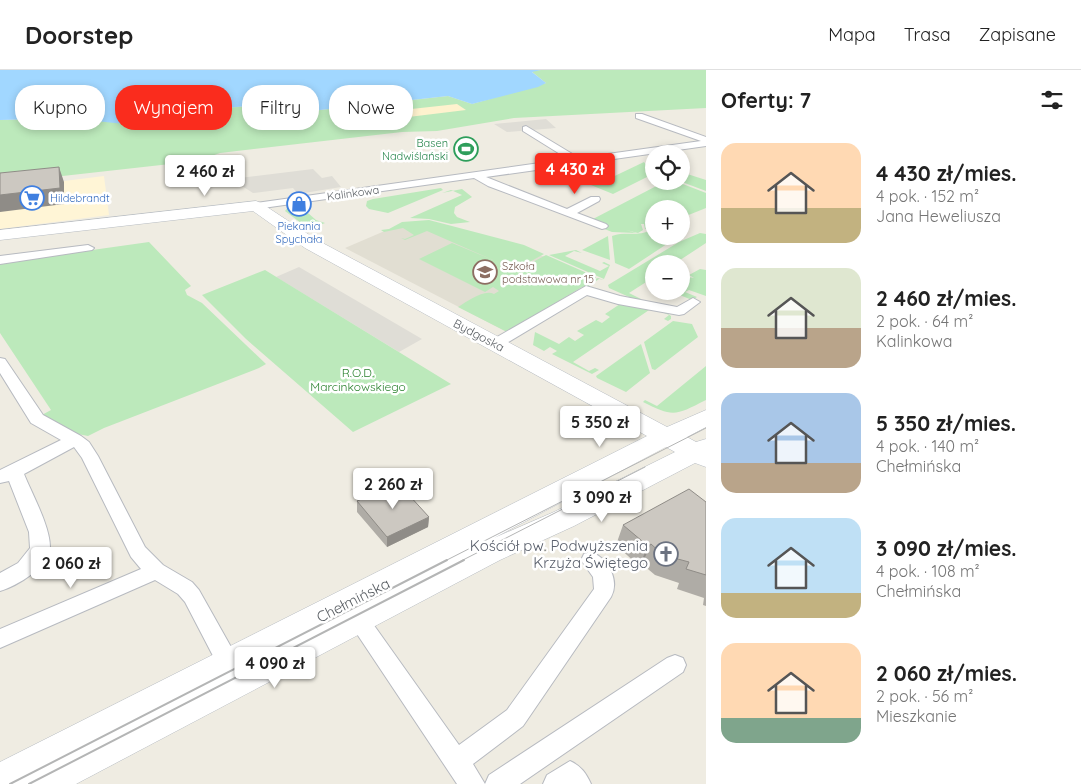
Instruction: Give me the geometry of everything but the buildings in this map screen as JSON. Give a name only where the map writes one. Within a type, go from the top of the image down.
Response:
[{"type":"main road","name":"Kalinkowa","points":[[0,235],[256,206]]},
{"type":"main road","name":"Bydgoska","points":[[256,206],[311,244],[667,438],[702,453]]},
{"type":"main road","name":"Chełmińska","points":[[353,612],[636,452],[706,418]]},
{"type":"main road","name":"Chełmińska","points":[[0,782],[233,672],[353,612],[564,519],[702,453]]},
{"type":"main road","name":"Chełmińska","points":[[38,784],[233,672]]},
{"type":"street","points":[[639,116],[706,142]]},
{"type":"street","points":[[526,129],[577,161]]},
{"type":"street","name":"Kalinkowa","points":[[256,206],[706,142]]},
{"type":"street","points":[[475,175],[492,184],[602,226]]},
{"type":"street","points":[[568,213],[595,199]]},
{"type":"street","points":[[0,260],[88,248]]},
{"type":"street","points":[[495,344],[586,290],[618,300],[680,311],[693,302]]},
{"type":"street","points":[[0,362],[37,420],[83,446],[90,456],[138,552],[156,571],[185,588],[192,596],[233,672]]},
{"type":"street","points":[[0,583],[26,569],[40,548],[38,532],[7,475],[75,440]]},
{"type":"street","points":[[456,762],[497,734],[515,718],[604,591],[606,584],[603,574],[591,560]]},
{"type":"street","points":[[0,638],[156,571]]},
{"type":"street","points":[[353,612],[472,784]]},
{"type":"street","points":[[498,784],[675,666]]},
{"type":"street","points":[[556,784],[570,774],[578,784]]},
{"type":"shaded area","points":[[546,119],[556,128],[507,132],[494,124]]},
{"type":"shaded area","points":[[313,169],[322,178],[332,176],[341,187],[298,194],[293,188],[253,193],[231,179]]},
{"type":"shaded area","points":[[104,176],[109,215],[0,229],[0,189]]},
{"type":"shaded area","name":"Szkoła podstawowa nr 15","points":[[412,224],[519,246],[596,279],[507,332],[345,248],[387,230]]},
{"type":"shaded area","points":[[299,267],[422,339],[399,352],[276,277]]},
{"type":"green space","points":[[706,70],[706,108],[514,118],[437,131],[402,132],[220,153],[197,161],[0,183],[0,120],[15,120],[15,130],[105,130],[105,119],[115,119],[115,130],[232,130],[232,107],[242,107],[242,130],[319,130],[319,110],[329,109],[329,130],[413,130],[413,100],[448,96],[472,104],[546,83],[531,71]]},
{"type":"green space","points":[[600,161],[607,167],[586,176],[570,175],[567,166]]},
{"type":"green space","points":[[644,162],[645,163],[645,178],[613,194],[586,183],[589,179],[600,183]]},
{"type":"green space","points":[[690,175],[706,180],[706,191],[690,185]]},
{"type":"green space","points":[[690,187],[706,193],[706,208],[690,214],[690,200],[645,200],[645,229],[644,224],[641,224],[643,230],[638,233],[626,230],[636,233],[612,232],[602,228],[608,225],[593,219],[649,190],[690,190]]},
{"type":"green space","points":[[441,188],[443,190],[388,213],[369,209],[366,206],[367,201],[373,199]]},
{"type":"green space","points":[[462,189],[472,197],[455,207],[454,213],[457,217],[470,222],[451,224],[429,219],[410,218],[462,195],[453,191]]},
{"type":"green space","points":[[289,206],[308,213],[316,220],[325,223],[309,229],[285,211]]},
{"type":"green space","name":"Szkoła podstawowa nr 15","points":[[429,220],[524,245],[544,254],[516,271],[546,255],[596,277],[595,279],[598,278],[604,280],[599,279],[586,288],[582,287],[507,332],[458,307],[481,294],[494,294],[499,291],[493,287],[485,292],[419,259],[452,243],[493,260],[427,231],[405,240],[401,238],[405,239],[414,235],[403,228],[384,232],[381,230],[389,229],[402,222]]},
{"type":"green space","points":[[645,232],[645,245],[665,245],[650,255],[645,255],[645,258],[629,269],[615,263],[612,236]]},
{"type":"green space","points":[[700,233],[706,234],[706,243],[688,255],[658,255],[674,245],[690,245],[690,237]]},
{"type":"green space","points":[[608,236],[610,260],[582,250]]},
{"type":"green space","points":[[149,242],[191,286],[185,290],[187,295],[202,303],[266,364],[88,436],[73,433],[40,416],[51,410],[0,333],[0,263]]},
{"type":"green space","points":[[576,250],[582,253],[574,251],[565,256],[600,271],[609,266],[602,263],[610,265],[604,279],[549,255]]},
{"type":"green space","points":[[645,263],[645,283],[629,293],[641,299],[638,301],[609,288],[608,285]]},
{"type":"green space","points":[[700,269],[706,270],[706,296],[690,290],[690,277],[694,278],[690,274]]},
{"type":"green space","name":"R.O.D. Marcinkowskiego","points":[[265,270],[451,384],[353,432],[246,339],[202,295]]},
{"type":"green space","points":[[690,294],[697,297],[690,299]]},
{"type":"green space","points":[[626,303],[650,307],[661,310],[671,316],[671,319],[668,321],[664,319],[669,315],[652,308],[573,362],[589,371],[595,368],[599,370],[592,374],[552,354],[557,351],[550,347],[544,351],[533,345],[535,332],[559,344],[569,337],[575,341],[584,335],[577,331],[596,320],[602,323],[610,317],[605,314],[620,304]]},
{"type":"green space","points":[[673,321],[692,324],[698,337],[655,370],[652,369],[644,342]]},
{"type":"green space","points":[[641,344],[650,373],[626,392],[597,378],[596,376]]},
{"type":"green space","points":[[706,366],[706,400],[675,413],[662,411],[643,402],[645,400],[657,406]]},
{"type":"sand","points":[[457,104],[466,110],[413,116],[413,109]]},
{"type":"water","points":[[0,70],[541,70],[532,72],[546,83],[538,87],[472,104],[448,96],[413,100],[413,85],[329,85],[329,109],[319,110],[319,85],[242,85],[242,107],[232,107],[232,85],[115,85],[115,123],[105,122],[105,85],[15,85],[15,120],[0,120]]},
{"type":"tram line","points":[[445,561],[706,428]]},
{"type":"tram line","points":[[461,561],[645,467]]},
{"type":"tram line","points":[[10,784],[447,560]]},
{"type":"tram line","points":[[29,784],[464,560]]},
{"type":"place","name":"Basen Nadwiślański","points":[[466,149]]},
{"type":"place","name":"Hildebrandt","points":[[32,198]]},
{"type":"place","name":"Piekania Spychała","points":[[299,204]]},
{"type":"place","name":"Szkoła podstawowa nr 15","points":[[485,272]]},
{"type":"place","name":"Kościół pw. Podwyższenia Krzyża Świętego","points":[[666,554]]}]
